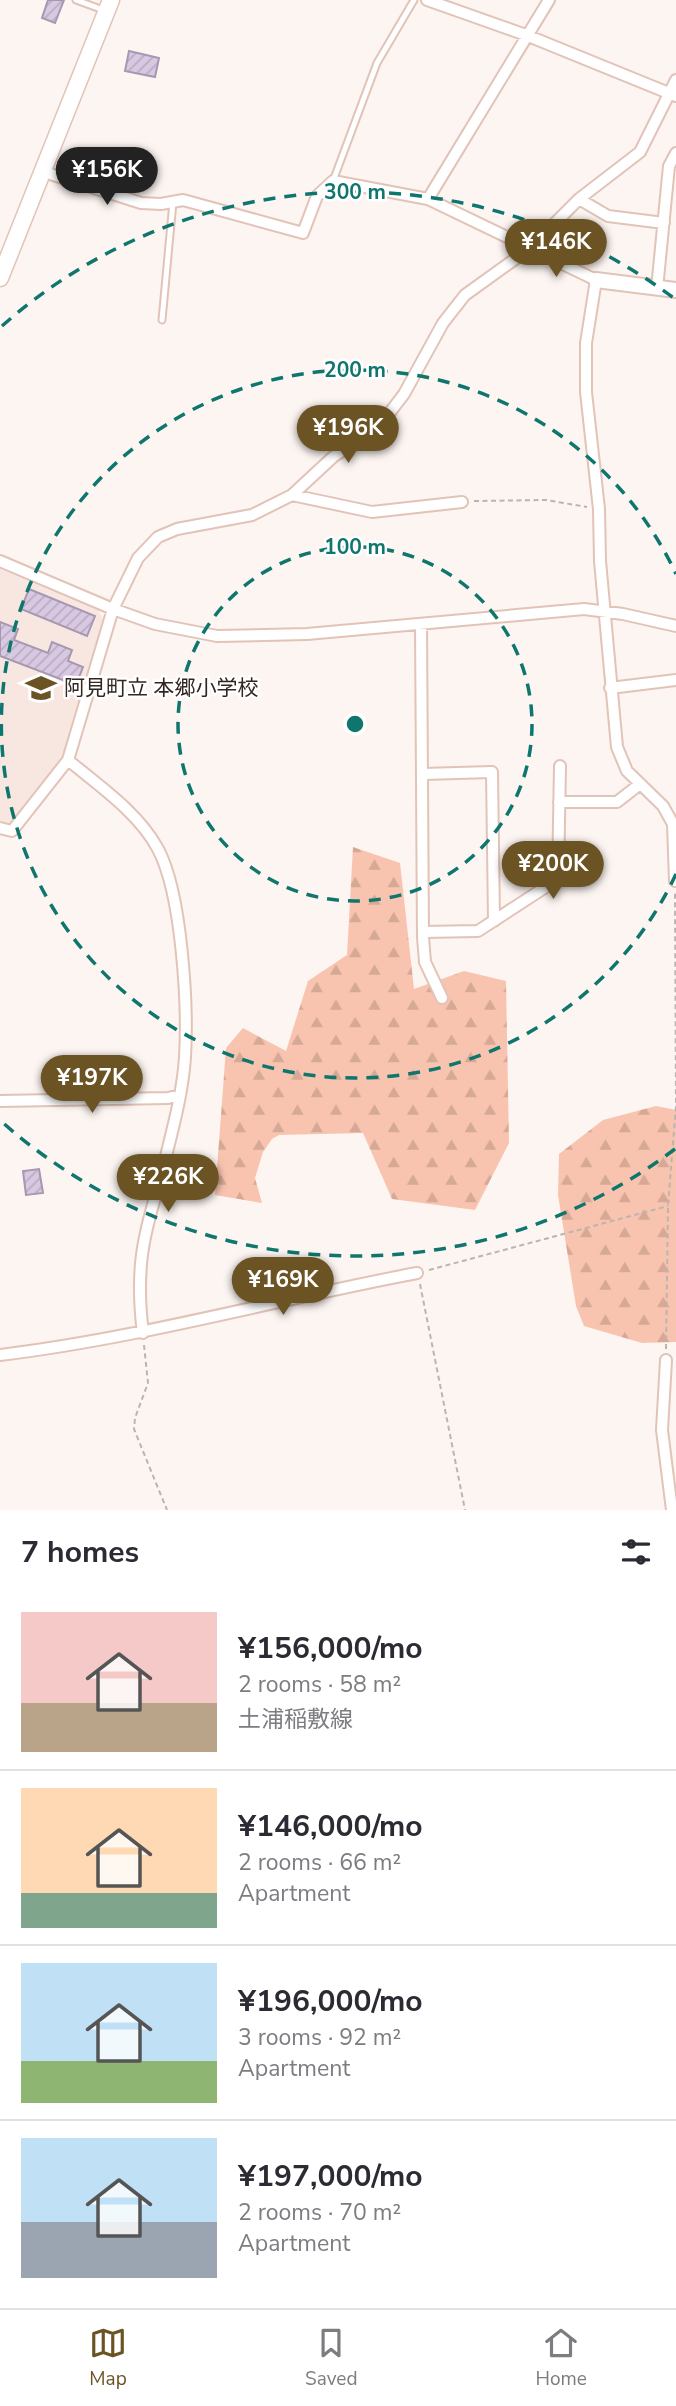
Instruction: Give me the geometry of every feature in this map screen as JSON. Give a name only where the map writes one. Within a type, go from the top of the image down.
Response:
[{"type":"main road","points":[[0,278],[109,6]]},
{"type":"street","points":[[427,0],[526,35],[673,95]]},
{"type":"street","points":[[428,199],[526,35],[550,0]]},
{"type":"street","points":[[0,828],[12,831],[68,760],[113,609],[138,558],[159,537],[177,529],[252,515],[292,495],[332,457],[382,424],[404,394],[443,323],[465,295],[528,249],[579,199],[640,152],[673,95],[676,80]]},
{"type":"street","points":[[657,289],[670,166],[676,153]]},
{"type":"street","points":[[44,172],[141,203],[183,200],[303,233],[317,196],[333,181],[428,199],[596,280],[676,290]]},
{"type":"street","points":[[579,199],[608,216],[664,223]]},
{"type":"street","points":[[596,280],[586,343],[586,392],[599,509],[600,561],[617,747],[627,771],[663,806],[674,824],[675,881]]},
{"type":"street","points":[[292,495],[372,512],[463,502]]},
{"type":"street","points":[[0,561],[155,624],[217,636],[307,634],[584,609],[676,626]]},
{"type":"street","points":[[421,624],[423,932],[425,962],[442,998]]},
{"type":"street","points":[[610,688],[673,680],[676,693]]},
{"type":"street","points":[[68,760],[140,822],[158,849],[172,887],[184,993],[185,1057],[180,1096],[141,1264],[140,1311],[143,1333]]},
{"type":"street","points":[[423,932],[478,931],[558,879],[560,766]]},
{"type":"street","points":[[423,774],[492,772],[494,921]]},
{"type":"street","points":[[559,802],[617,802],[640,784]]},
{"type":"street","points":[[0,1101],[180,1096]]},
{"type":"street","points":[[0,1354],[69,1346],[143,1333],[326,1290],[417,1273]]},
{"type":"street","points":[[666,1360],[662,1430],[672,1510]]},
{"type":"lane","points":[[76,0],[109,6]]},
{"type":"lane","points":[[333,181],[377,63],[414,0]]},
{"type":"lane","points":[[162,320],[173,202]]},
{"type":"path","points":[[463,502],[546,500],[599,509]]},
{"type":"path","points":[[666,1360],[668,1206],[676,1106],[675,881]]},
{"type":"path","points":[[465,1510],[417,1273],[668,1206]]},
{"type":"path","points":[[143,1333],[148,1383],[135,1418],[134,1429],[167,1510]]},
{"type":"shaded area","name":"阿見町立 本郷小学校","points":[[0,566],[95,605],[103,619],[63,758],[18,817],[10,823],[0,821]]},
{"type":"green space","points":[[353,847],[400,863],[414,989],[464,971],[506,981],[509,1143],[475,1210],[392,1199],[363,1133],[279,1135],[272,1139],[263,1152],[255,1178],[262,1203],[215,1195],[226,1048],[243,1028],[286,1051],[308,981],[347,955]]},
{"type":"green space","points":[[656,1106],[676,1110],[676,1342],[642,1343],[584,1326],[576,1306],[558,1195],[559,1154],[603,1120]]},
{"type":"building","points":[[48,0],[64,0],[55,23],[42,18]]},
{"type":"building","points":[[129,51],[159,58],[155,77],[125,71]]},
{"type":"building","points":[[29,589],[95,616],[87,636],[21,609]]},
{"type":"building","points":[[0,622],[18,629],[14,640],[48,653],[52,642],[72,650],[68,661],[83,667],[76,685],[0,656]]},
{"type":"building","points":[[39,1169],[43,1193],[26,1195],[23,1171]]},
{"type":"place","name":"阿見町立 本郷小学校","points":[[41,688]]}]
